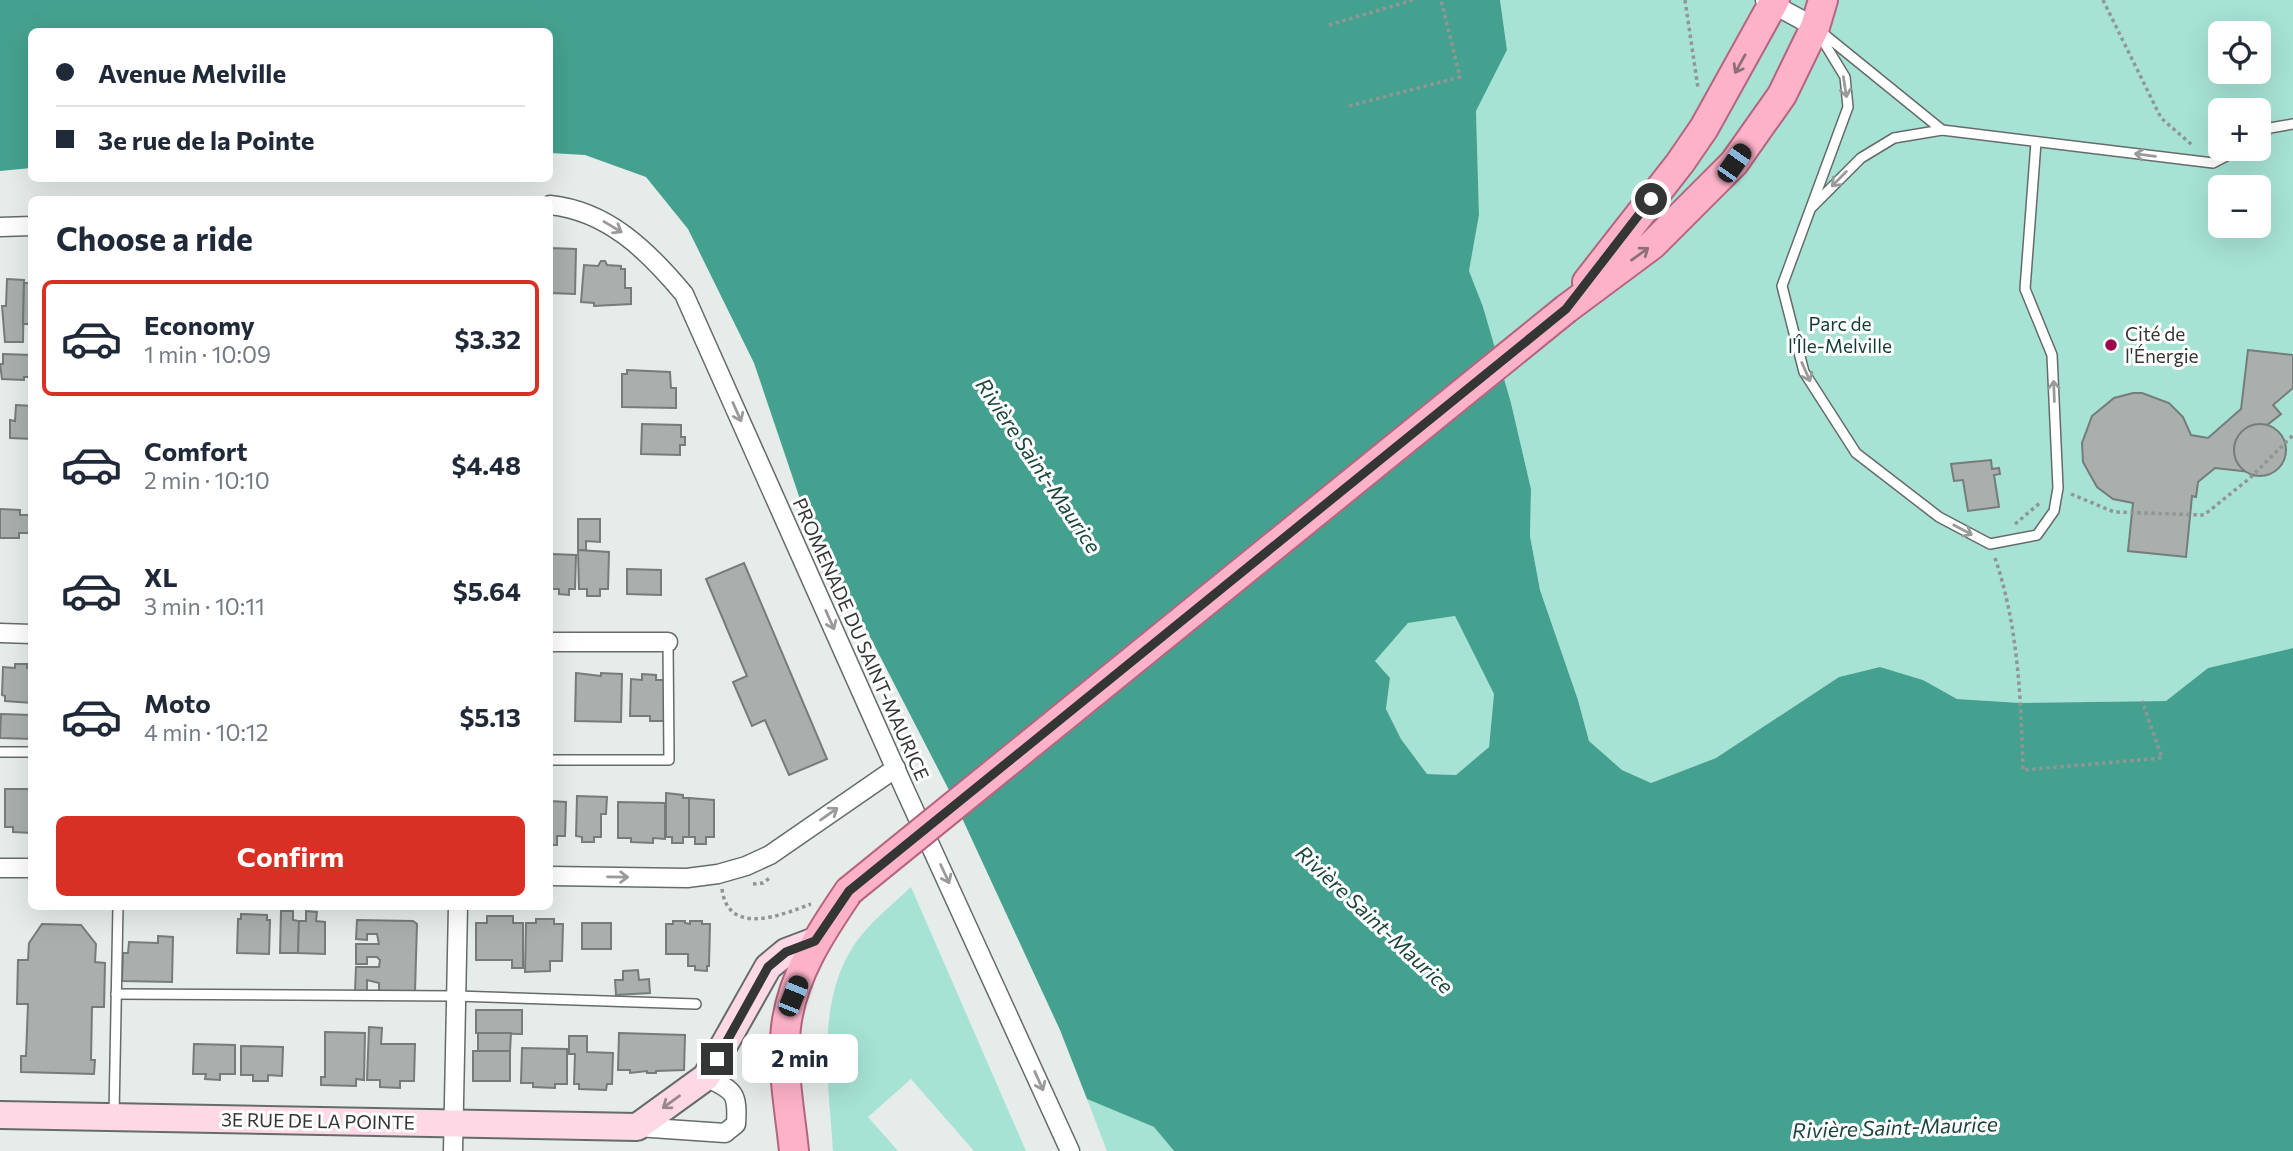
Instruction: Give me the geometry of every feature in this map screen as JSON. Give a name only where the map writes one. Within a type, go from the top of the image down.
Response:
[{"type":"main road","points":[[794,1151],[786,1069],[786,1028],[793,996],[815,941],[849,891],[1566,309],[1652,245],[1734,163],[1782,95],[1815,27],[1823,0]]},
{"type":"main road","points":[[1566,309],[1680,163],[1704,128],[1771,2]]},
{"type":"street","points":[[1771,2],[1815,27]]},
{"type":"street","name":"PROMENADE DU SAINT-MAURICE","points":[[553,206],[592,214],[622,231],[665,271],[684,294],[1070,1151]]},
{"type":"street","points":[[0,227],[28,226]]},
{"type":"street","points":[[0,633],[28,634]]},
{"type":"street","points":[[553,642],[668,642]]},
{"type":"street","points":[[553,876],[687,878],[718,874],[746,866],[770,855],[896,768]]},
{"type":"street","points":[[0,868],[28,868]]},
{"type":"street","points":[[453,1151],[458,910]]},
{"type":"street","points":[[637,1128],[706,1077],[768,967],[786,952],[815,941]]},
{"type":"street","name":"3E RUE DE LA POINTE","points":[[0,1115],[637,1128],[725,1133],[736,1124],[737,1102],[731,1090],[706,1077]]},
{"type":"lane","points":[[1815,27],[1942,130]]},
{"type":"lane","points":[[1815,27],[1844,77],[1848,107],[1782,286],[1804,373],[1856,453],[1939,517],[1990,544],[2037,535],[2054,511],[2058,488],[2052,355],[2025,289],[2036,142]]},
{"type":"lane","points":[[2271,128],[2293,124]]},
{"type":"lane","points":[[1810,208],[1861,158],[1894,138],[1942,130],[2213,163],[2217,161]]},
{"type":"lane","points":[[553,760],[669,760],[668,642]]},
{"type":"lane","points":[[0,752],[28,752]]},
{"type":"lane","points":[[114,1117],[118,910]]},
{"type":"lane","points":[[116,994],[456,996],[696,1004]]},
{"type":"path","points":[[1329,25],[1413,0]]},
{"type":"path","points":[[1349,106],[1460,77],[1441,0]]},
{"type":"path","points":[[1685,0],[1698,89]]},
{"type":"path","points":[[2103,0],[2161,118],[2213,163]]},
{"type":"path","points":[[2142,701],[2162,758],[2023,769],[2021,703],[2006,589],[1990,544],[2058,488],[2114,512],[2204,515],[2250,478],[2293,435]]},
{"type":"path","points":[[750,885],[763,883],[774,875]]},
{"type":"path","points":[[722,888],[724,902],[732,911],[742,918],[757,919],[783,914],[849,891]]},
{"type":"green space","name":"Parc de l'Île-Melville","points":[[1500,0],[2293,0],[2293,648],[2208,668],[2166,701],[2021,703],[1957,699],[1923,680],[1880,667],[1839,677],[1716,758],[1651,783],[1622,770],[1589,741],[1578,700],[1540,590],[1530,536],[1531,489],[1511,403],[1469,271],[1479,215],[1476,111],[1507,50]]},
{"type":"green space","points":[[1455,616],[1494,694],[1489,747],[1456,775],[1427,774],[1401,739],[1386,709],[1390,678],[1375,661],[1408,623]]},
{"type":"green space","points":[[911,887],[1026,1151],[974,1151],[911,1079],[868,1117],[898,1151],[833,1151],[827,1045],[834,993],[842,968],[854,945]]},
{"type":"green space","points":[[1087,1099],[1154,1127],[1174,1151],[1107,1151]]},
{"type":"water","name":"Rivière Saint-Maurice","points":[[0,0],[1500,0],[1507,50],[1476,111],[1479,215],[1469,271],[1483,307],[1511,403],[1531,489],[1530,536],[1540,590],[1578,700],[1589,741],[1622,770],[1651,783],[1716,758],[1839,677],[1880,667],[1923,680],[1957,699],[2021,703],[2166,701],[2208,668],[2293,648],[2293,1151],[1174,1151],[1154,1127],[1087,1099],[1060,1030],[950,792],[802,505],[754,363],[688,229],[646,177],[585,155],[553,153],[553,28],[28,28],[28,168],[0,171]],"holes":[[[1455,616],[1494,694],[1489,747],[1456,775],[1427,774],[1401,739],[1386,709],[1390,678],[1375,661],[1408,623]]]},
{"type":"building","points":[[553,248],[576,249],[575,294],[553,293]]},
{"type":"building","points":[[601,261],[625,269],[625,288],[631,288],[631,304],[594,306],[594,303],[581,302],[584,265],[598,266]]},
{"type":"building","points":[[7,279],[24,280],[23,342],[5,342],[2,306],[6,306]]},
{"type":"building","points":[[24,283],[28,283],[28,324],[23,324]]},
{"type":"building","points":[[2248,350],[2293,355],[2293,388],[2273,405],[2281,414],[2252,437],[2260,446],[2250,472],[2215,468],[2198,482],[2196,497],[2192,496],[2186,557],[2128,551],[2133,503],[2113,499],[2097,487],[2083,462],[2082,443],[2092,416],[2114,398],[2142,393],[2169,403],[2183,417],[2191,435],[2208,438],[2241,409]]},
{"type":"building","points":[[3,354],[28,355],[28,377],[24,377],[24,380],[2,379],[0,364],[3,364]]},
{"type":"building","points":[[627,370],[670,372],[671,388],[676,388],[676,408],[622,407],[622,374],[627,374]]},
{"type":"building","points":[[16,405],[28,406],[28,439],[10,438],[10,420],[15,421]]},
{"type":"building","points":[[642,424],[681,425],[681,437],[685,437],[685,445],[680,445],[680,455],[641,454]]},
{"type":"building","points":[[2260,424],[2270,426],[2278,432],[2284,440],[2284,460],[2278,468],[2270,474],[2260,476],[2250,474],[2242,468],[2236,460],[2234,450],[2236,440],[2242,432],[2250,426]]},
{"type":"building","points":[[1991,460],[1992,469],[1999,468],[2000,474],[1994,475],[1999,507],[1968,511],[1963,480],[1954,481],[1951,464]]},
{"type":"building","points":[[0,509],[20,510],[20,515],[28,515],[28,533],[19,533],[19,538],[0,538]]},
{"type":"building","points":[[578,519],[600,519],[600,542],[586,541],[586,550],[578,550]]},
{"type":"building","points":[[578,550],[609,552],[608,589],[600,589],[600,596],[587,596],[587,589],[579,589]]},
{"type":"building","points":[[553,554],[576,555],[575,589],[569,589],[569,595],[559,594],[559,589],[553,589]]},
{"type":"building","points":[[744,563],[827,759],[789,775],[765,720],[752,726],[733,682],[747,676],[706,579]]},
{"type":"building","points":[[627,569],[661,570],[661,595],[627,594]]},
{"type":"building","points":[[15,664],[27,664],[28,703],[5,701],[5,696],[2,695],[3,667],[15,668]]},
{"type":"building","points":[[576,673],[601,676],[601,673],[622,674],[621,722],[575,721]]},
{"type":"building","points":[[642,674],[656,675],[656,680],[668,680],[667,721],[650,721],[650,716],[630,716],[631,679],[642,680]]},
{"type":"building","points":[[1,714],[28,715],[28,739],[0,738]]},
{"type":"building","points":[[5,789],[28,789],[28,833],[13,832],[13,827],[5,827]]},
{"type":"building","points":[[666,793],[689,798],[689,837],[683,837],[683,843],[672,843],[672,837],[666,837]]},
{"type":"building","points":[[577,796],[607,797],[606,814],[601,814],[601,837],[594,837],[594,842],[582,842],[582,837],[576,836]]},
{"type":"building","points":[[689,798],[714,800],[714,837],[706,837],[706,844],[695,844],[695,837],[689,837]]},
{"type":"building","points":[[553,801],[566,802],[565,836],[557,836],[557,845],[553,845]]},
{"type":"building","points":[[618,802],[665,803],[665,839],[653,838],[653,843],[631,842],[631,838],[618,838]]},
{"type":"building","points":[[281,911],[293,911],[293,920],[299,921],[298,953],[280,953]]},
{"type":"building","points":[[306,911],[317,912],[316,921],[325,922],[325,954],[298,953],[299,921],[306,921]]},
{"type":"building","points":[[241,914],[267,915],[267,920],[270,920],[269,954],[237,953],[238,919],[241,919]]},
{"type":"building","points":[[487,916],[513,916],[513,923],[523,923],[523,968],[512,968],[512,960],[476,960],[476,923],[487,923]]},
{"type":"building","points":[[536,919],[554,919],[554,924],[563,924],[562,961],[550,961],[550,971],[525,972],[526,923],[536,923]]},
{"type":"building","points":[[357,920],[413,921],[417,924],[415,992],[379,991],[379,983],[367,980],[367,992],[355,991],[356,967],[379,967],[380,960],[377,957],[367,957],[367,964],[356,964],[356,944],[379,944],[377,934],[367,934],[367,940],[356,939]]},
{"type":"building","points":[[673,921],[690,924],[690,921],[702,921],[702,924],[710,924],[707,971],[688,966],[688,954],[666,954],[666,924],[673,924]]},
{"type":"building","points":[[582,923],[611,923],[611,949],[582,949]]},
{"type":"building","points":[[42,924],[81,925],[96,944],[95,962],[105,963],[104,1007],[92,1007],[91,1060],[95,1060],[94,1074],[21,1072],[21,1056],[26,1056],[28,1004],[17,1004],[18,960],[28,960],[29,943]]},
{"type":"building","points":[[158,936],[173,937],[172,982],[122,981],[123,953],[128,953],[129,942],[158,943]]},
{"type":"building","points":[[638,970],[639,980],[649,979],[650,993],[616,995],[615,980],[623,980],[623,971]]},
{"type":"building","points":[[476,1010],[522,1010],[522,1034],[476,1033]]},
{"type":"building","points":[[369,1027],[382,1028],[381,1044],[415,1044],[414,1081],[400,1081],[400,1088],[380,1087],[380,1080],[367,1080]]},
{"type":"building","points":[[325,1032],[365,1033],[364,1080],[356,1079],[356,1086],[321,1085],[321,1077],[325,1077]]},
{"type":"building","points":[[478,1033],[511,1033],[510,1051],[478,1051]]},
{"type":"building","points":[[619,1033],[685,1035],[684,1070],[630,1073],[630,1070],[618,1070]]},
{"type":"building","points":[[569,1036],[587,1036],[587,1052],[613,1053],[612,1084],[607,1084],[606,1090],[579,1089],[579,1084],[574,1084],[575,1054],[569,1054]]},
{"type":"building","points":[[194,1044],[235,1045],[235,1074],[220,1074],[220,1080],[205,1079],[206,1074],[193,1074]]},
{"type":"building","points":[[241,1046],[283,1047],[282,1076],[268,1075],[268,1081],[253,1081],[253,1075],[241,1075]]},
{"type":"building","points":[[522,1048],[567,1049],[567,1084],[555,1084],[555,1088],[533,1087],[533,1083],[521,1083]]},
{"type":"building","points":[[473,1051],[510,1051],[510,1081],[473,1081]]},
{"type":"place","name":"Cité de l'Énergie","points":[[2111,345]]},
{"type":"route","points":[[717,1059],[768,967],[786,952],[815,941],[849,891],[1566,309],[1651,199]]}]
